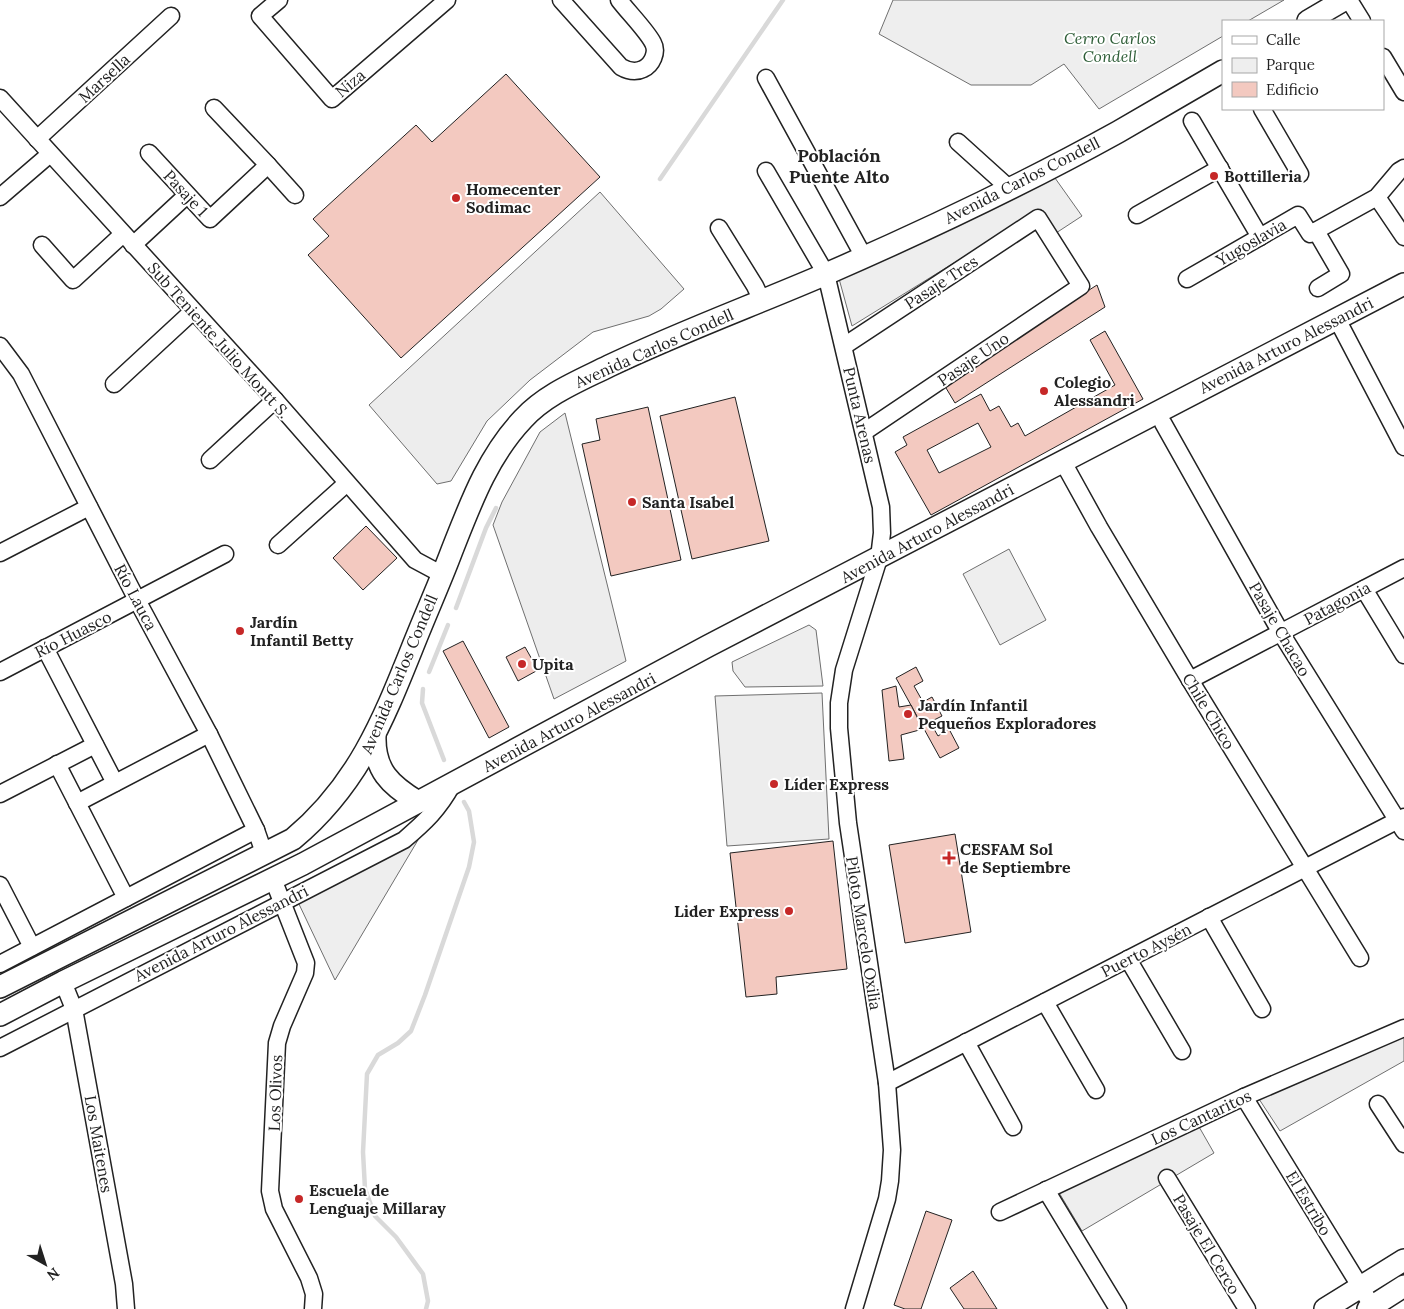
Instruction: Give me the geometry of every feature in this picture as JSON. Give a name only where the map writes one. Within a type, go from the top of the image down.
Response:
[{"type":"main road","points":[[1310,20],[1344,0]]},
{"type":"main road","name":"Avenida Carlos Condell","points":[[294,839],[310,826],[338,794],[361,761],[375,736],[443,575],[466,512],[487,468],[505,440],[525,417],[542,402],[564,388],[657,344],[826,274],[1010,189],[1119,132],[1222,72]]},
{"type":"main road","name":"Avenida Arturo Alessandri","points":[[0,1015],[273,878],[708,646],[1404,284]]},
{"type":"main road","points":[[375,736],[376,756],[386,776],[401,792],[418,802]]},
{"type":"main road","points":[[0,987],[294,839]]},
{"type":"main road","points":[[273,878],[294,839]]},
{"type":"main road","points":[[1324,1309],[1404,1260]]},
{"type":"main road","points":[[1371,1308],[1404,1286]]},
{"type":"street","name":"Niza","points":[[279,0],[260,16],[332,99],[447,0]]},
{"type":"street","points":[[561,0],[621,67],[629,71],[640,70],[653,60],[653,43],[619,0]]},
{"type":"street","points":[[1349,0],[1361,20]]},
{"type":"street","name":"Marsella","points":[[37,139],[171,16]]},
{"type":"street","points":[[1384,59],[1404,92]]},
{"type":"street","points":[[766,78],[864,257]]},
{"type":"street","name":"Sub Teniente Julio Montt S.","points":[[0,98],[275,400],[415,560],[443,575]]},
{"type":"street","points":[[214,108],[295,194]]},
{"type":"street","points":[[1263,110],[1300,174]]},
{"type":"street","points":[[1192,121],[1260,237]]},
{"type":"street","points":[[958,142],[1010,189]]},
{"type":"street","name":"Pasaje 1","points":[[149,153],[210,219],[268,166]]},
{"type":"street","points":[[0,197],[50,154]]},
{"type":"street","points":[[1137,215],[1220,168]]},
{"type":"street","points":[[1318,288],[1341,274],[1316,231],[1377,196],[1399,171],[1404,168]]},
{"type":"street","name":"Punta Arenas","points":[[766,171],[826,274],[881,508],[882,534],[879,558]]},
{"type":"street","points":[[42,245],[73,280],[187,195]]},
{"type":"street","points":[[1377,196],[1404,238]]},
{"type":"street","name":"Yugoslavia","points":[[1187,278],[1298,215],[1310,234],[1316,231]]},
{"type":"street","name":"Pasaje Uno","points":[[864,432],[1081,286],[1038,218]]},
{"type":"street","name":"Pasaje Tres","points":[[844,346],[1038,218]]},
{"type":"street","points":[[719,228],[755,286],[762,301]]},
{"type":"street","points":[[114,384],[193,311]]},
{"type":"street","points":[[1337,319],[1404,447]]},
{"type":"street","name":"Río Lauca","points":[[0,346],[21,374],[137,600],[209,734],[256,830],[264,853]]},
{"type":"street","points":[[210,460],[275,400]]},
{"type":"street","name":"Pasaje Chacao","points":[[1163,423],[1281,633],[1402,823]]},
{"type":"street","name":"Chile Chico","points":[[1063,462],[1099,528],[1190,680],[1360,958]]},
{"type":"street","points":[[278,545],[347,483]]},
{"type":"street","points":[[2,547],[89,507]]},
{"type":"street","name":"Río Huasco","points":[[1,668],[45,648],[225,554]]},
{"type":"street","name":"Piloto Marcelo Oxilia","points":[[854,1309],[883,1217],[890,1181],[892,1150],[887,1083],[848,823],[838,728],[839,703],[844,670],[879,558]]},
{"type":"street","name":"Patagonia","points":[[1190,680],[1404,568]]},
{"type":"street","points":[[1364,589],[1404,655]]},
{"type":"street","points":[[45,648],[115,783]]},
{"type":"street","points":[[77,803],[209,734]]},
{"type":"street","points":[[0,794],[95,745]]},
{"type":"street","points":[[57,764],[126,898]]},
{"type":"street","name":"Avenida Arturo Alessandri","points":[[0,1048],[404,840],[442,804],[452,784]]},
{"type":"street","name":"Puerto Aysén","points":[[887,1083],[1305,868],[1402,823]]},
{"type":"street","points":[[0,964],[256,830]]},
{"type":"street","name":"Los Olivos","points":[[273,878],[306,962],[305,973],[282,1026],[277,1044],[270,1191],[274,1209],[309,1278],[314,1294],[313,1309]]},
{"type":"street","points":[[0,885],[27,949]]},
{"type":"street","points":[[0,908],[27,949]]},
{"type":"street","points":[[1210,917],[1262,1009]]},
{"type":"street","points":[[1128,959],[1182,1052]]},
{"type":"street","name":"Los Maitenes","points":[[63,982],[74,1009],[124,1284],[126,1309]]},
{"type":"street","points":[[1045,1002],[1096,1090]]},
{"type":"street","name":"Los Cantaritos","points":[[1000,1212],[1244,1096],[1404,1028]]},
{"type":"street","points":[[966,1042],[1013,1127]]},
{"type":"street","name":"El Estribo","points":[[1244,1096],[1371,1308]]},
{"type":"street","points":[[1378,1104],[1404,1144]]},
{"type":"street","name":"Pasaje El Cerco","points":[[1167,1178],[1247,1309]]},
{"type":"street","points":[[1046,1190],[1118,1309]]},
{"type":"green space","name":"Cerro Carlos Condell","points":[[893,0],[1284,0],[1250,20],[1222,20],[1222,37],[1099,109],[1064,64],[1031,85],[971,85],[879,34]]},
{"type":"green space","points":[[1055,178],[1082,216],[1056,233],[1041,209],[852,326],[838,275]]},
{"type":"green space","points":[[1009,549],[1046,620],[1000,645],[963,574]]},
{"type":"green space","points":[[809,625],[816,630],[823,686],[745,687],[733,671],[732,662]]},
{"type":"green space","points":[[418,840],[335,980],[298,902]]},
{"type":"green space","points":[[1404,1034],[1404,1061],[1280,1131],[1259,1099]]},
{"type":"green space","points":[[1198,1125],[1214,1153],[1082,1231],[1058,1191]]},
{"type":"shaded area","name":"Homecenter Sodimac","points":[[600,192],[684,289],[661,309],[649,316],[593,332],[530,380],[487,421],[451,481],[437,484],[369,405]]},
{"type":"shaded area","points":[[565,413],[626,661],[554,699],[493,525],[502,502],[540,432]]},
{"type":"shaded area","name":"Líder Express","points":[[822,693],[829,839],[727,846],[715,696]]},
{"type":"building","name":"Homecenter Sodimac","points":[[506,74],[600,177],[401,358],[308,255],[329,236],[313,219],[416,125],[432,142]]},
{"type":"building","points":[[1097,285],[1105,307],[955,403],[943,383]]},
{"type":"building","points":[[1105,331],[1143,399],[931,515],[895,452],[907,445],[903,437],[981,394],[990,411],[999,406],[1011,427],[1018,423],[1025,436],[1115,385],[1090,340]],"holes":[[[978,423],[991,447],[939,473],[927,450]]]},
{"type":"building","points":[[735,397],[769,541],[692,559],[660,416]]},
{"type":"building","name":"Santa Isabel","points":[[648,407],[681,560],[611,576],[582,444],[600,440],[596,419]]},
{"type":"building","points":[[366,526],[397,558],[363,590],[333,558]]},
{"type":"building","points":[[463,641],[509,727],[489,738],[443,651]]},
{"type":"building","name":"Upita","points":[[525,647],[538,670],[518,681],[506,657]]},
{"type":"building","points":[[916,667],[923,681],[914,686],[923,702],[932,697],[942,716],[930,722],[938,736],[949,729],[959,748],[940,758],[896,678]]},
{"type":"building","points":[[896,686],[899,707],[911,705],[923,729],[901,735],[904,759],[889,761],[882,690]]},
{"type":"building","points":[[955,834],[971,932],[905,943],[889,845]]},
{"type":"building","name":"Lider Express","points":[[833,841],[847,969],[776,977],[777,994],[746,997],[730,853]]},
{"type":"building","points":[[926,1211],[952,1220],[921,1309],[905,1309],[894,1305]]},
{"type":"building","points":[[973,1271],[997,1309],[964,1309],[950,1288]]},
{"type":"waterway","points":[[660,179],[783,0]]},
{"type":"waterway","points":[[456,608],[486,528],[496,508]]},
{"type":"waterway","points":[[429,672],[448,625]]},
{"type":"waterway","points":[[423,689],[422,703],[444,760]]},
{"type":"waterway","points":[[426,1309],[428,1301],[423,1274],[396,1237],[375,1216],[365,1189],[363,1152],[367,1074],[378,1055],[398,1043],[411,1031],[425,995],[469,867],[474,842],[469,811],[464,802]]},
{"type":"place","name":"Bottilleria","points":[[1214,176]]},
{"type":"place","name":"Homecenter Sodimac","points":[[456,198]]},
{"type":"place","name":"Colegio Alessandri","points":[[1044,391]]},
{"type":"place","name":"Santa Isabel","points":[[632,502]]},
{"type":"place","name":"Jardín Infantil Betty","points":[[240,631]]},
{"type":"place","name":"Upita","points":[[522,664]]},
{"type":"place","name":"Jardín Infantil Pequeños Exploradores","points":[[908,714]]},
{"type":"place","name":"Líder Express","points":[[774,784]]},
{"type":"place","name":"CESFAM Sol de Septiembre","points":[[949,858]]},
{"type":"place","name":"Lider Express","points":[[789,911]]},
{"type":"place","name":"Escuela de Lenguaje Millaray","points":[[299,1199]]},
{"type":"district","name":"Población Puente Alto","points":[[839,166]]}]
